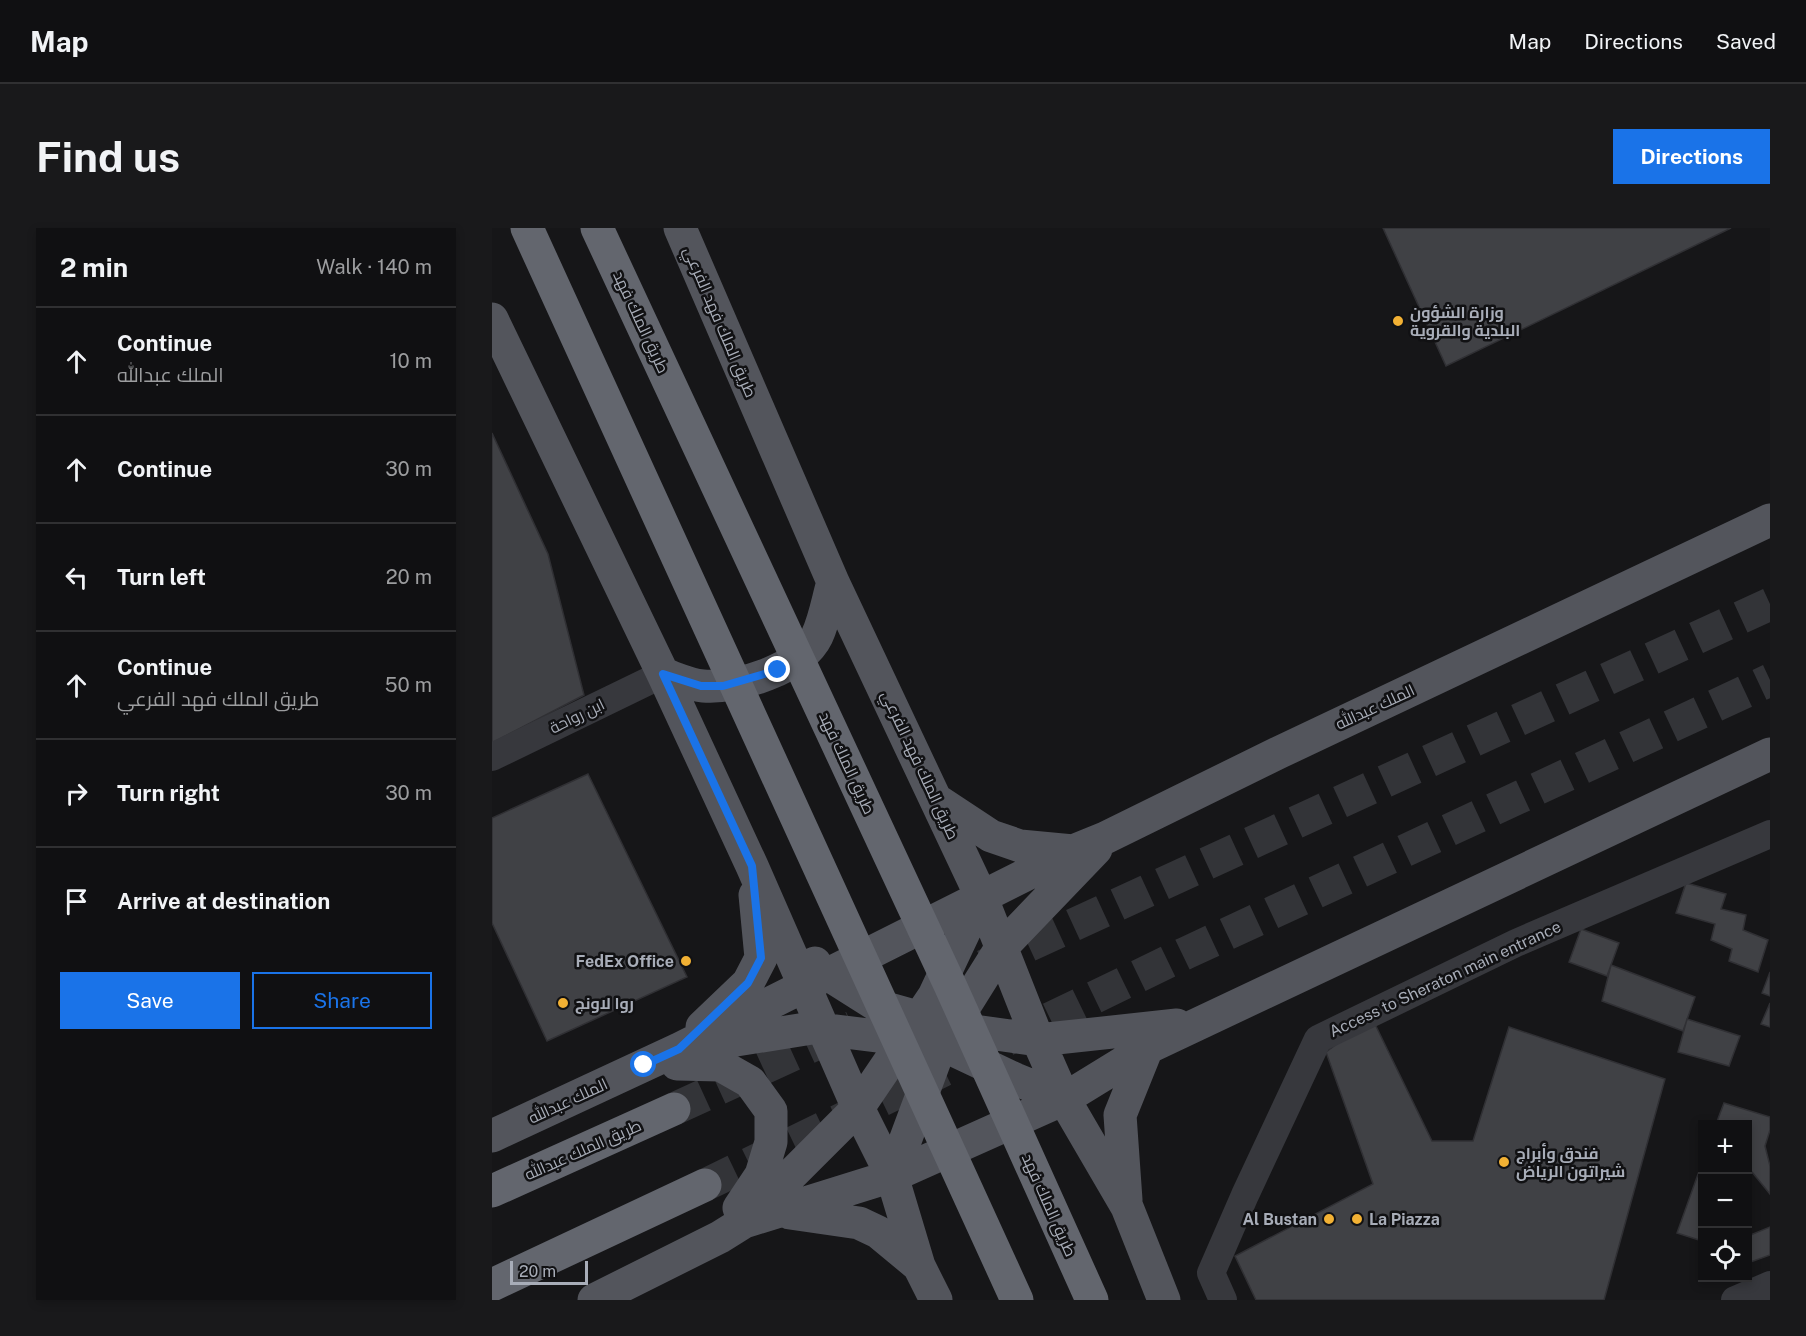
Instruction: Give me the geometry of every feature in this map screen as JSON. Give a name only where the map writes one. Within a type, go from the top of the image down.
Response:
[{"type":"highway","points":[[527,228],[1017,1300]]},
{"type":"highway","name":"طريق الملك فهد","points":[[597,228],[950,985],[1092,1300]]},
{"type":"highway","name":"طريق الملك عبدالله","points":[[492,1191],[674,1109]]},
{"type":"highway","points":[[492,1285],[705,1185]]},
{"type":"main road","name":"طريق الملك فهد الفرعي","points":[[680,228],[833,582],[981,896],[1064,1099],[1126,1207],[1164,1300]]},
{"type":"main road","points":[[492,319],[663,674],[752,866],[817,981],[824,1030],[858,1108],[892,1176],[919,1266],[936,1300]]},
{"type":"main road","name":"الملك عبدالله","points":[[492,1136],[679,1049],[1073,851],[1105,838],[1280,752],[1770,520]]},
{"type":"main road","points":[[663,674],[701,686],[723,686],[778,670],[802,654],[817,637],[833,582]]},
{"type":"main road","points":[[594,1300],[732,1229],[776,1212],[892,1176],[1064,1099],[1147,1048],[1770,754]]},
{"type":"main road","points":[[938,801],[991,836],[1020,846],[1073,851]]},
{"type":"main road","points":[[892,1176],[946,1035],[1001,948],[1105,838]]},
{"type":"main road","points":[[679,1049],[748,983],[761,958],[752,866]]},
{"type":"main road","points":[[732,1229],[858,1108],[934,996],[981,896]]},
{"type":"main road","points":[[817,981],[878,1006],[911,1029]]},
{"type":"main road","points":[[679,1049],[812,1028],[824,1030],[911,1029],[946,1035],[1038,1040],[1202,1022]]},
{"type":"main road","points":[[946,1035],[1015,1079],[1064,1099]]},
{"type":"main road","points":[[1126,1207],[1120,1115],[1147,1048]]},
{"type":"main road","points":[[644,1065],[688,1063],[720,1065],[750,1082],[771,1111],[771,1142],[761,1175],[732,1229]]},
{"type":"main road","points":[[776,1212],[860,1223],[878,1232],[919,1266]]},
{"type":"street","name":"ابن رواحة","points":[[492,757],[663,674]]},
{"type":"street","name":"Access to Sheraton main entrance","points":[[1223,1300],[1211,1273],[1318,1039],[1516,943],[1770,834]]},
{"type":"street","points":[[1736,1300],[1770,1285]]},
{"type":"building","points":[[1383,228],[1731,228],[1446,366]]},
{"type":"building","points":[[492,433],[548,554],[584,695],[492,743]]},
{"type":"building","points":[[588,774],[687,977],[547,1041],[492,923],[492,818]]},
{"type":"building","points":[[1686,883],[1726,894],[1721,909],[1746,915],[1743,930],[1768,940],[1758,972],[1729,961],[1732,949],[1711,940],[1715,924],[1676,913]]},
{"type":"building","points":[[1581,929],[1619,943],[1607,976],[1569,962]]},
{"type":"building","points":[[1611,965],[1695,997],[1683,1031],[1602,1001]]},
{"type":"building","points":[[1770,972],[1770,996],[1762,993]]},
{"type":"building","points":[[1770,1003],[1770,1027],[1761,1024]]},
{"type":"building","name":"فندق وأبراج شيراتون الرياض","points":[[1372,1018],[1432,1141],[1473,1141],[1509,1027],[1665,1079],[1604,1300],[1256,1300],[1235,1256],[1373,1184],[1326,1052]]},
{"type":"building","points":[[1687,1019],[1740,1036],[1729,1066],[1678,1052]]},
{"type":"building","points":[[1724,1103],[1770,1117],[1770,1130],[1765,1146],[1770,1166],[1770,1194],[1752,1172],[1752,1120],[1718,1120]]},
{"type":"building","points":[[1698,1174],[1698,1240],[1677,1233]]},
{"type":"building","points":[[1770,1227],[1770,1255],[1752,1262],[1752,1234]]},
{"type":"tunnel","points":[[984,966],[1770,604]]},
{"type":"tunnel","points":[[1006,1040],[1186,953],[1770,680]]},
{"type":"tunnel","points":[[674,1109],[853,1027]]},
{"type":"tunnel","points":[[705,1185],[944,1070]]},
{"type":"place","name":"وزارة الشؤون البلدية والقروية","points":[[1398,321]]},
{"type":"place","name":"FedEx Office","points":[[686,961]]},
{"type":"place","name":"روا لاونج","points":[[563,1003]]},
{"type":"place","name":"فندق وأبراج شيراتون الرياض","points":[[1504,1162]]},
{"type":"place","name":"Al Bustan","points":[[1329,1219]]},
{"type":"place","name":"La Piazza","points":[[1357,1219]]},
{"type":"route","points":[[644,1065],[679,1049],[748,983],[761,958],[752,866],[663,674],[701,686],[723,686],[778,670]]}]
